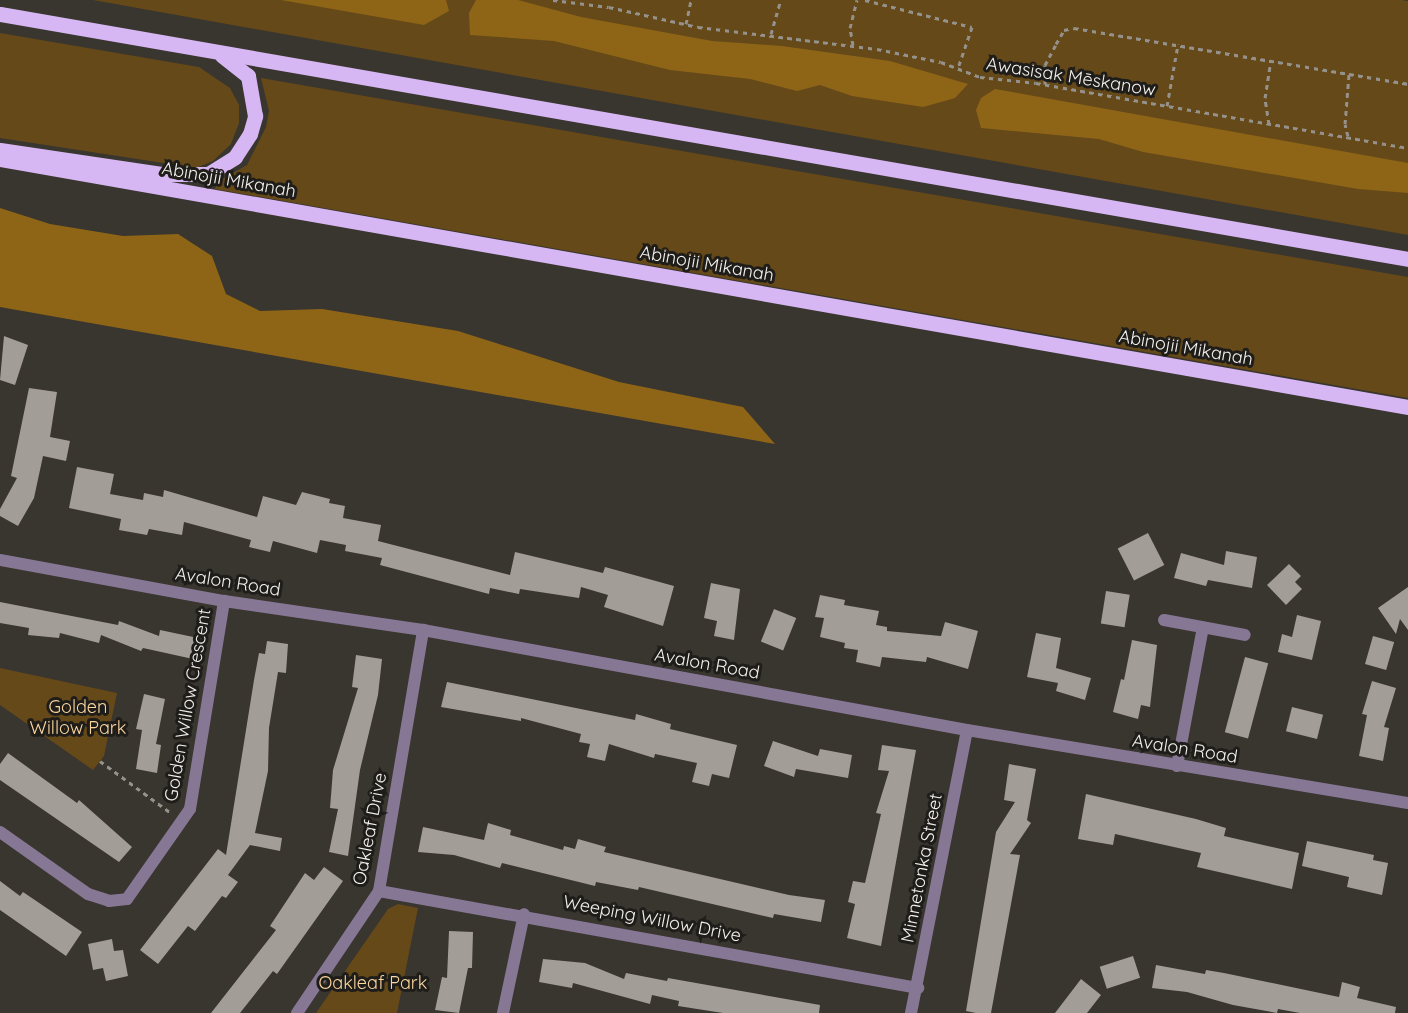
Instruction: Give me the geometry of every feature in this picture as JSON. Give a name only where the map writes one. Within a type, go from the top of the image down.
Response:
[{"type":"main road","points":[[0,14],[1408,259]]},
{"type":"main road","points":[[0,150],[163,174],[208,174],[235,157],[250,134],[255,110],[248,76],[236,63],[210,50]]},
{"type":"main road","name":"Abinojii Mikanah","points":[[0,159],[1408,407]]},
{"type":"street","name":"Avalon Road","points":[[0,560],[224,601],[423,630],[967,730],[1408,803]]},
{"type":"street","name":"Golden Willow Crescent","points":[[0,832],[88,894],[109,901],[127,899],[190,809],[224,601]]},
{"type":"street","points":[[1164,620],[1245,635]]},
{"type":"street","points":[[1177,766],[1203,627]]},
{"type":"street","name":"Oakleaf Drive","points":[[297,1013],[379,891],[423,630]]},
{"type":"street","name":"Minnetonka Street","points":[[911,1013],[918,988],[967,730]]},
{"type":"street","name":"Weeping Willow Drive","points":[[379,891],[524,914],[918,988]]},
{"type":"street","points":[[503,1013],[524,914]]},
{"type":"path","name":"Awasisak Mēskanow","points":[[553,0],[686,24],[854,45],[922,57],[980,77],[1045,84],[1408,148]]},
{"type":"path","points":[[686,24],[692,0]]},
{"type":"path","points":[[771,34],[781,0]]},
{"type":"path","points":[[854,45],[850,28],[857,0]]},
{"type":"path","points":[[865,0],[972,27],[958,68]]},
{"type":"path","points":[[1045,84],[1045,65],[1064,30],[1107,32],[1408,84]]},
{"type":"path","points":[[1167,106],[1178,44]]},
{"type":"path","points":[[1269,124],[1265,98],[1271,60]]},
{"type":"path","points":[[1348,136],[1345,124],[1349,74]]},
{"type":"path","points":[[100,761],[182,821]]},
{"type":"green space","points":[[93,0],[1408,1],[1408,235]]},
{"type":"green space","points":[[0,33],[199,67],[230,88],[239,105],[239,123],[231,144],[213,161],[196,168],[0,138]]},
{"type":"green space","points":[[261,78],[1408,277],[1408,398],[215,189],[217,182],[247,165],[266,127],[269,111]]},
{"type":"green space","name":"Golden Willow Park","points":[[0,668],[117,693],[104,756],[93,770],[0,705]]},
{"type":"green space","name":"Oakleaf Park","points":[[398,904],[418,908],[397,1013],[316,1013],[388,909]]},
{"type":"shaded area","points":[[281,0],[446,0],[449,11],[424,25]]},
{"type":"shaded area","points":[[476,0],[518,0],[581,17],[712,41],[782,46],[890,61],[968,84],[955,98],[923,107],[852,96],[820,85],[797,91],[750,79],[670,70],[554,41],[470,35],[469,13]]},
{"type":"shaded area","points":[[995,89],[1408,163],[1408,193],[1358,189],[1143,152],[1099,139],[981,128],[976,110],[981,98]]},
{"type":"shaded area","points":[[0,208],[50,224],[123,236],[178,234],[212,256],[226,294],[260,311],[322,309],[458,331],[619,382],[743,407],[775,444],[0,307]]},
{"type":"building","points":[[4,336],[28,345],[15,385],[0,380]]},
{"type":"building","points":[[29,388],[57,392],[50,437],[70,441],[66,461],[43,456],[34,498],[18,526],[0,516],[0,509],[17,478],[11,476]]},
{"type":"building","points":[[77,467],[114,474],[110,494],[143,500],[144,493],[163,497],[164,490],[257,517],[263,496],[296,505],[302,492],[330,499],[329,503],[345,506],[343,518],[381,525],[378,541],[510,575],[515,552],[603,573],[605,567],[674,586],[663,626],[604,607],[608,595],[581,587],[579,598],[520,589],[519,594],[490,588],[489,594],[380,565],[382,558],[345,551],[346,545],[320,540],[317,553],[273,541],[270,552],[249,547],[251,540],[184,522],[182,535],[149,529],[147,535],[119,530],[121,519],[69,508]]},
{"type":"building","points":[[1148,533],[1164,565],[1134,581],[1118,548]]},
{"type":"building","points":[[1226,551],[1257,557],[1252,588],[1208,580],[1206,586],[1174,578],[1181,553],[1224,565]]},
{"type":"building","points":[[1289,564],[1301,576],[1295,582],[1302,589],[1286,605],[1267,585]]},
{"type":"building","points":[[711,583],[740,589],[734,640],[714,636],[717,621],[704,618]]},
{"type":"building","points":[[1408,587],[1408,630],[1400,619],[1396,634],[1378,608]]},
{"type":"building","points":[[1106,591],[1130,595],[1125,627],[1101,624]]},
{"type":"building","points":[[820,595],[845,600],[844,605],[879,611],[876,625],[887,627],[887,631],[941,636],[945,622],[978,631],[968,669],[927,657],[926,662],[882,657],[880,667],[856,662],[858,650],[844,648],[845,643],[820,637],[824,618],[815,617]]},
{"type":"building","points":[[0,602],[118,625],[119,621],[159,636],[160,630],[198,638],[193,659],[143,648],[141,651],[101,635],[99,643],[60,633],[59,638],[28,635],[29,628],[0,623]]},
{"type":"building","points":[[774,609],[796,618],[783,650],[761,641]]},
{"type":"building","points":[[1297,615],[1321,621],[1312,660],[1278,652],[1282,634],[1292,637]]},
{"type":"building","points":[[1036,633],[1061,638],[1056,668],[1091,678],[1085,700],[1056,691],[1058,683],[1027,677]]},
{"type":"building","points":[[1373,636],[1394,642],[1386,670],[1365,664]]},
{"type":"building","points":[[1132,640],[1157,645],[1150,707],[1141,705],[1138,719],[1113,712],[1121,679],[1124,680]]},
{"type":"building","points":[[267,641],[288,644],[286,673],[278,672],[269,728],[268,771],[255,833],[282,838],[280,851],[250,845],[228,875],[238,882],[226,898],[222,896],[195,931],[188,926],[158,964],[140,950],[218,849],[226,855],[259,653],[265,654]]},
{"type":"building","points":[[356,655],[382,659],[378,695],[360,770],[348,856],[329,852],[338,809],[330,808],[333,770],[358,688],[352,687]]},
{"type":"building","points":[[1245,657],[1268,663],[1248,739],[1225,732]]},
{"type":"building","points":[[1372,681],[1396,688],[1384,727],[1389,728],[1383,761],[1359,756],[1367,715],[1362,714]]},
{"type":"building","points":[[447,682],[635,720],[636,714],[671,724],[670,729],[737,745],[729,778],[712,774],[709,786],[692,782],[697,763],[655,754],[654,758],[609,744],[605,761],[587,757],[590,744],[579,742],[581,734],[521,718],[521,721],[441,707]]},
{"type":"building","points":[[144,694],[165,699],[156,744],[161,745],[157,773],[136,769],[142,730],[136,729]]},
{"type":"building","points":[[1292,707],[1323,715],[1317,739],[1286,731]]},
{"type":"building","points":[[773,741],[818,756],[820,749],[852,755],[848,778],[796,769],[794,777],[764,766]]},
{"type":"building","points":[[882,745],[916,750],[881,946],[847,938],[855,904],[848,902],[853,881],[865,883],[881,814],[876,813],[889,771],[878,770]]},
{"type":"building","points":[[8,753],[77,803],[79,800],[132,847],[119,862],[0,780],[0,764]]},
{"type":"building","points":[[1009,764],[1036,769],[1027,820],[1031,823],[1010,854],[1020,855],[991,1013],[976,1013],[966,1011],[996,832],[1015,802],[1004,800]]},
{"type":"building","points":[[1086,794],[1196,819],[1226,828],[1224,836],[1299,853],[1292,889],[1197,867],[1201,853],[1115,834],[1113,845],[1078,839]]},
{"type":"building","points":[[488,823],[511,830],[510,835],[563,850],[564,846],[575,849],[578,839],[606,847],[604,852],[789,895],[825,900],[821,922],[774,914],[773,918],[639,887],[638,890],[596,882],[595,886],[502,863],[500,868],[454,855],[418,852],[423,827],[484,840]]},
{"type":"building","points":[[1307,841],[1374,855],[1373,860],[1388,863],[1382,895],[1347,887],[1349,877],[1302,866]]},
{"type":"building","points":[[324,867],[343,881],[277,974],[273,971],[240,1013],[211,1013],[276,930],[270,926],[305,873],[314,880]]},
{"type":"building","points":[[0,881],[20,896],[23,892],[82,932],[66,956],[0,910]]},
{"type":"building","points":[[449,931],[473,932],[472,968],[468,968],[459,1013],[435,1010],[442,977],[447,978]]},
{"type":"building","points":[[112,939],[114,951],[123,950],[128,976],[106,981],[103,968],[93,970],[88,944]]},
{"type":"building","points":[[1133,956],[1140,978],[1107,989],[1100,967]]},
{"type":"building","points":[[543,959],[585,963],[624,979],[626,973],[667,981],[668,978],[820,1005],[819,1013],[723,1013],[678,1006],[679,1001],[652,995],[650,1004],[573,983],[572,988],[539,982]]},
{"type":"building","points":[[1156,965],[1205,974],[1206,970],[1224,973],[1339,997],[1342,982],[1360,987],[1357,998],[1396,1007],[1395,1013],[1300,1013],[1278,1009],[1277,1013],[1233,1005],[1187,992],[1152,988]]},
{"type":"building","points":[[1081,979],[1101,995],[1087,1013],[1055,1013]]}]
